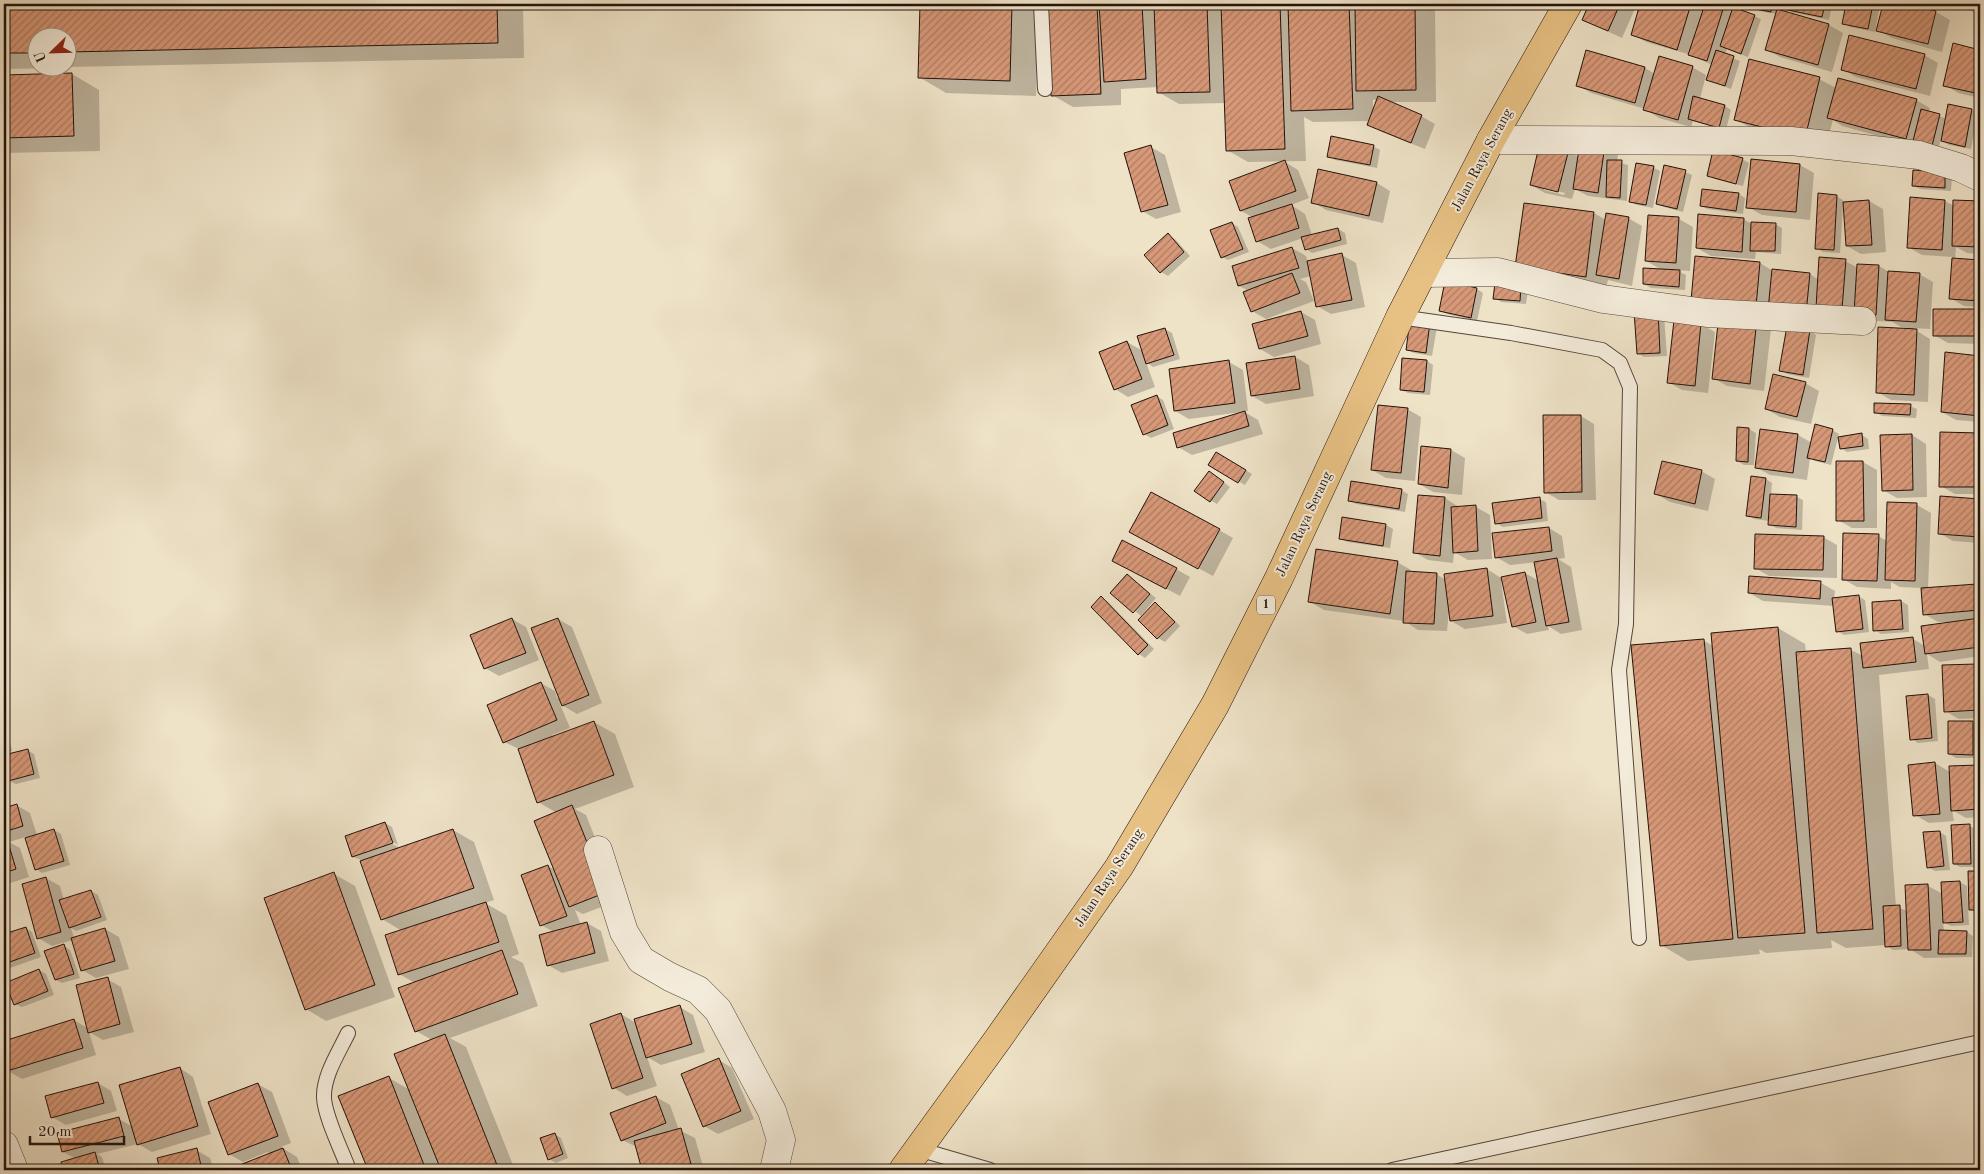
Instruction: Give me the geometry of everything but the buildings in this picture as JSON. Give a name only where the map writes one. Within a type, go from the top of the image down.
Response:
[{"type":"highway","name":"Jalan Raya Serang","points":[[910,1160],[1119,867],[1215,705],[1279,578],[1400,317],[1491,140],[1568,4]]},
{"type":"street","points":[[1491,140],[1791,141],[1919,155],[1961,168],[1980,177]]},
{"type":"street","points":[[1423,274],[1498,272],[1603,299],[1707,313],[1862,321]]},
{"type":"street","points":[[598,850],[624,932],[641,960],[670,977],[698,990],[718,1010],[772,1112],[781,1140],[774,1170]]},
{"type":"street","points":[[4,1145],[14,1170]]},
{"type":"lane","points":[[1041,4],[1045,89]]},
{"type":"lane","points":[[1400,317],[1511,333],[1602,350],[1620,362],[1630,387],[1626,624],[1619,670],[1639,938]]},
{"type":"lane","points":[[348,1033],[327,1078],[324,1098],[349,1170]]},
{"type":"lane","points":[[1392,1170],[1980,1042]]},
{"type":"lane","points":[[910,1160],[990,1170]]}]
